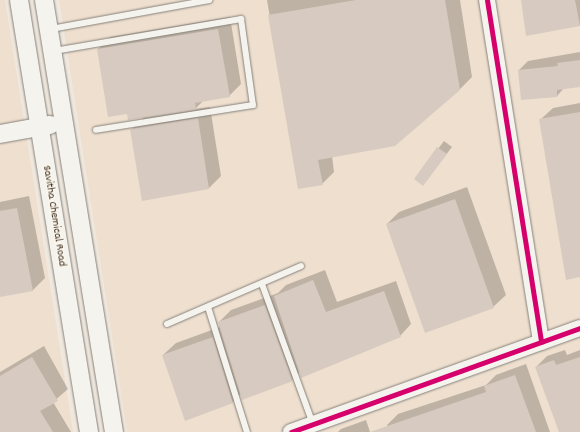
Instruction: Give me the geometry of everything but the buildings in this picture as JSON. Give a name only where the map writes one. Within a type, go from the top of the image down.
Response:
[{"type":"main road","name":"Savitha Chemical Road","points":[[19,0],[89,432]]},
{"type":"main road","name":"Savitha Chemical Road","points":[[44,0],[114,432]]},
{"type":"main road","points":[[0,134],[64,122]]},
{"type":"street","points":[[487,0],[541,342]]},
{"type":"street","points":[[291,432],[580,328]]},
{"type":"lane","points":[[49,29],[209,0]]},
{"type":"lane","points":[[52,52],[240,19],[253,105],[96,130]]},
{"type":"lane","points":[[167,324],[301,266]]},
{"type":"lane","points":[[262,284],[313,424]]},
{"type":"lane","points":[[208,307],[248,432]]},
{"type":"shaded area","points":[[0,0],[5,0],[73,432],[0,432]]},
{"type":"shaded area","points":[[59,0],[580,0],[580,432],[127,432]]},
{"type":"cycle path","points":[[487,0],[541,342]]},
{"type":"cycle path","points":[[291,432],[580,328]]}]
